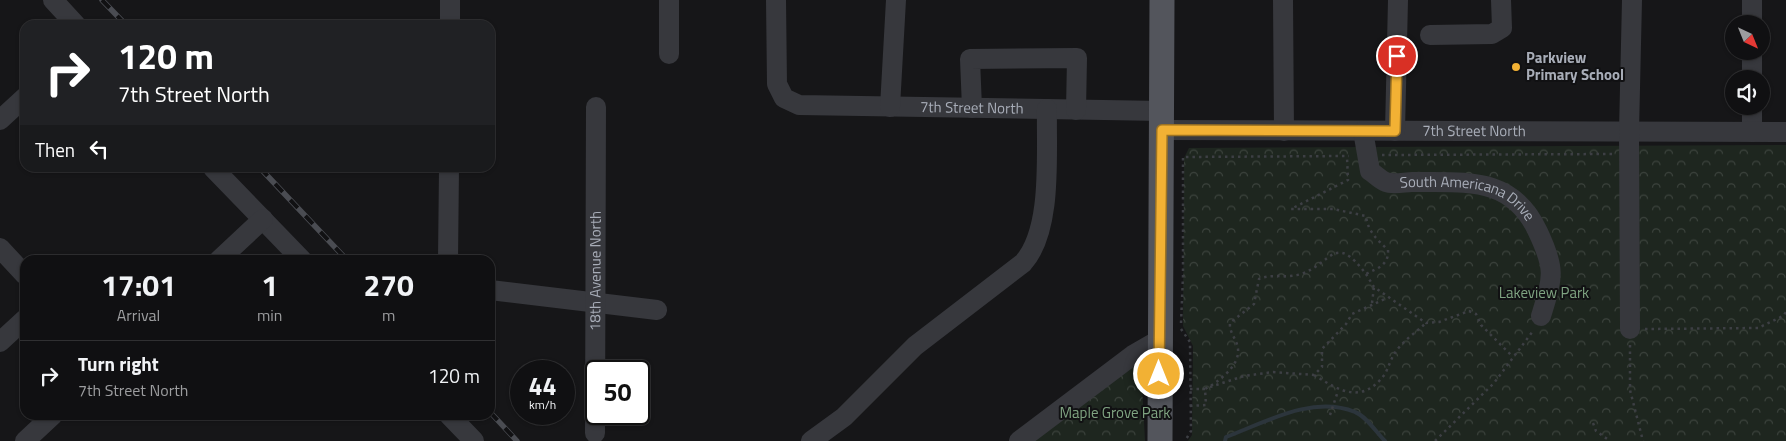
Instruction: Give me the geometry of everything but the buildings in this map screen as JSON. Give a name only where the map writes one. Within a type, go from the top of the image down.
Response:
[{"type":"main road","points":[[1160,441],[1162,0]]},
{"type":"street","points":[[53,0],[71,20]]},
{"type":"street","points":[[450,0],[450,20]]},
{"type":"street","points":[[669,0],[669,54]]},
{"type":"street","name":"7th Street North","points":[[776,0],[777,84],[784,98],[799,105],[1076,110],[1284,131],[1786,132]]},
{"type":"street","points":[[890,106],[896,0]]},
{"type":"street","points":[[1283,0],[1284,131]]},
{"type":"street","points":[[1395,131],[1398,0]]},
{"type":"street","points":[[1430,36],[1492,34],[1502,28],[1501,0]]},
{"type":"street","points":[[1630,329],[1628,132],[1632,0]]},
{"type":"street","points":[[1752,0],[1752,15]]},
{"type":"street","points":[[972,108],[970,59],[1076,58],[1076,110]]},
{"type":"street","points":[[0,120],[20,102]]},
{"type":"street","name":"18th Avenue North","points":[[595,434],[596,107]]},
{"type":"street","points":[[811,441],[844,418],[915,346],[1023,263],[1030,255],[1042,228],[1047,109]]},
{"type":"street","points":[[1752,115],[1752,132]]},
{"type":"street","name":"South Americana Drive","points":[[1363,131],[1370,171],[1386,183],[1472,184],[1493,187],[1512,197],[1532,219],[1547,252],[1552,278],[1540,316]]},
{"type":"street","points":[[217,172],[297,255]]},
{"type":"street","points":[[448,255],[449,172]]},
{"type":"street","points":[[224,255],[263,219]]},
{"type":"street","points":[[0,248],[20,270]]},
{"type":"street","points":[[495,291],[657,310]]},
{"type":"street","points":[[0,342],[20,324]]},
{"type":"street","points":[[1019,441],[1133,355],[1159,340]]},
{"type":"street","points":[[25,441],[48,420]]},
{"type":"street","points":[[454,420],[474,441]]},
{"type":"path","points":[[1378,155],[1620,154]]},
{"type":"path","points":[[1185,441],[1191,431],[1190,342],[1181,331],[1183,157],[1352,156]]},
{"type":"path","points":[[1347,157],[1348,180],[1291,209],[1333,209],[1366,216],[1367,225],[1374,236],[1388,250],[1388,258],[1383,266],[1366,274]]},
{"type":"path","points":[[1204,389],[1219,382],[1238,355],[1238,347],[1230,330],[1230,323],[1254,304],[1259,279],[1266,276],[1288,278],[1302,274],[1335,252],[1342,252],[1352,258],[1374,287],[1387,298],[1426,323],[1439,322],[1469,311],[1476,314],[1481,325],[1514,357]]},
{"type":"path","points":[[1372,303],[1374,287]]},
{"type":"path","points":[[1314,375],[1322,367],[1322,349],[1346,324],[1352,314],[1372,303],[1387,298]]},
{"type":"path","points":[[1643,441],[1630,390],[1630,329],[1758,328],[1783,316],[1786,312]]},
{"type":"path","points":[[1435,441],[1494,383],[1531,335],[1540,316]]},
{"type":"path","points":[[1190,390],[1204,389],[1244,376],[1273,372],[1314,375],[1345,393],[1361,392],[1373,387],[1386,372],[1393,355],[1426,323]]},
{"type":"path","points":[[1190,406],[1206,405],[1204,389]]},
{"type":"path","points":[[1330,416],[1338,390]]},
{"type":"path","points":[[1593,423],[1596,431],[1610,441]]},
{"type":"green space","name":"Lakeview Park","points":[[1786,145],[1786,441],[1188,441],[1192,435],[1193,346],[1183,326],[1184,158],[1189,148]]},
{"type":"green space","name":"Maple Grove Park","points":[[1136,363],[1143,364],[1141,367],[1145,441],[1030,441]]},
{"type":"waterway","points":[[1225,441],[1226,437],[1289,412],[1322,407],[1339,408],[1359,414],[1385,441]]},
{"type":"railway","points":[[102,0],[121,20]]},
{"type":"railway","points":[[264,172],[342,255]]},
{"type":"railway","points":[[495,417],[517,441]]},
{"type":"place","name":"Parkview Primary School","points":[[1516,67]]},
{"type":"route","points":[[1159,374],[1162,130],[1395,131],[1397,56]]}]
